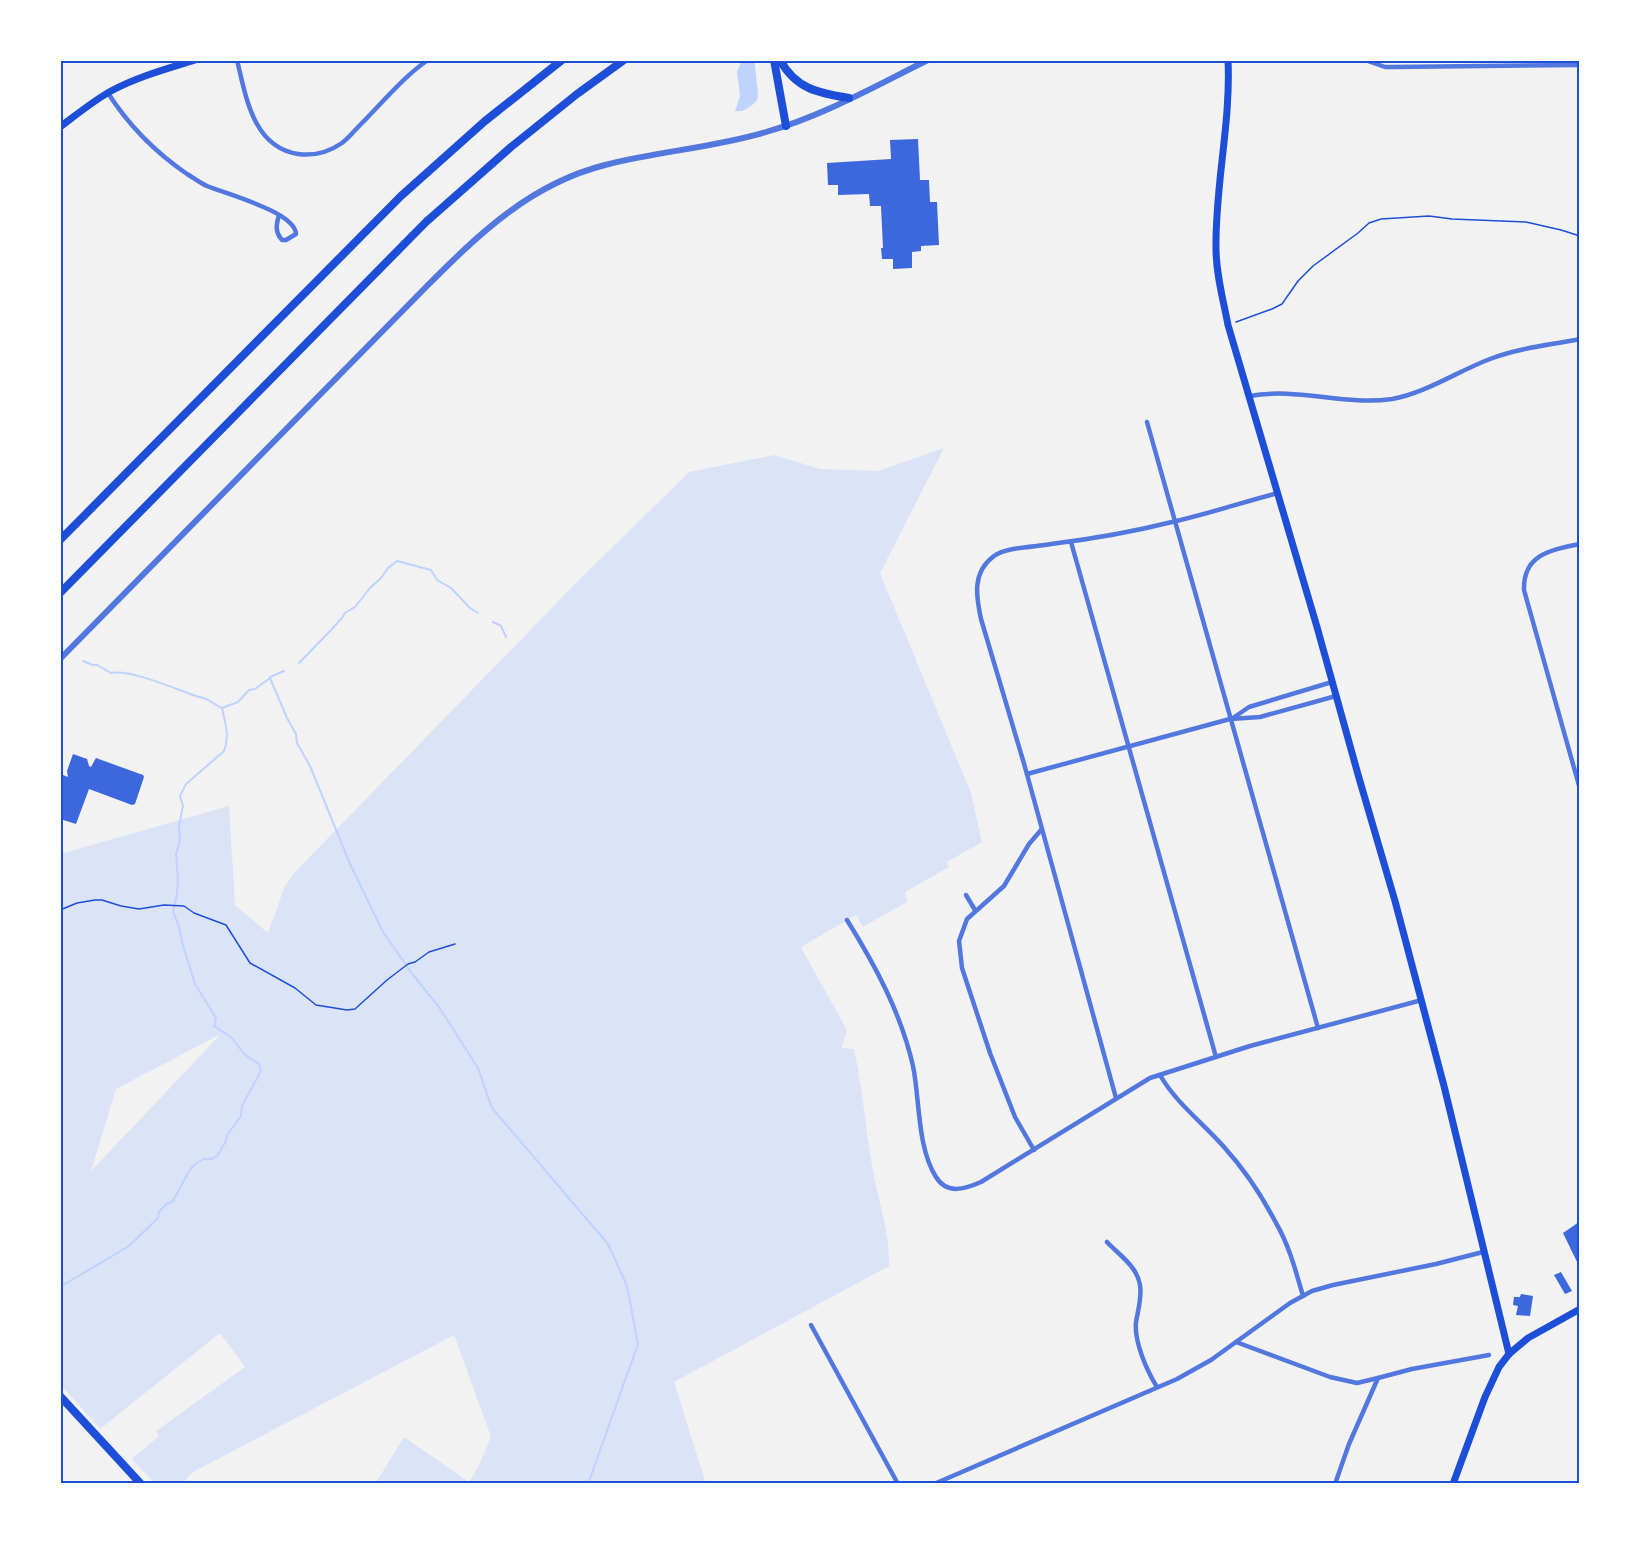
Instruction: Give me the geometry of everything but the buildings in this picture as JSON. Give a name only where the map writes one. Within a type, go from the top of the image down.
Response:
[{"type":"highway","points":[[60,540],[401,196],[485,121],[562,60]]},
{"type":"highway","points":[[60,593],[426,222],[511,147],[624,60]]},
{"type":"highway","points":[[774,60],[786,126]]},
{"type":"highway","points":[[780,60],[791,76],[804,86],[819,92],[849,98]]},
{"type":"main road","points":[[60,127],[108,93],[143,76],[195,60]]},
{"type":"main road","points":[[1228,60],[1227,106],[1216,248],[1220,286],[1228,325],[1278,492],[1422,1000],[1509,1354]]},
{"type":"main road","points":[[1453,1484],[1485,1397],[1499,1367],[1509,1354],[1528,1338],[1580,1309]]},
{"type":"main road","points":[[60,1396],[141,1484]]},
{"type":"street","points":[[237,60],[247,101],[259,128],[275,145],[290,152],[313,154],[327,151],[342,143],[428,60]]},
{"type":"street","points":[[60,659],[426,286],[511,209],[559,182],[599,167],[728,142],[786,126],[814,115],[928,60]]},
{"type":"street","points":[[1365,60],[1385,67],[1580,65]]},
{"type":"street","points":[[108,93],[131,126],[152,148],[204,185],[255,203],[279,215],[292,223],[296,230],[296,234],[292,237],[282,240],[278,234],[276,226],[279,215]]},
{"type":"street","points":[[1250,396],[1286,392],[1358,400],[1393,399],[1418,391],[1504,354],[1580,339]]},
{"type":"street","points":[[1148,422],[1318,1028]]},
{"type":"street","points":[[1116,1098],[1027,774],[981,619],[976,597],[979,576],[985,564],[995,555],[1009,550],[1107,536],[1175,522],[1278,492]]},
{"type":"street","points":[[1071,542],[1216,1057]]},
{"type":"street","points":[[1580,544],[1542,555],[1531,564],[1524,580],[1524,590],[1580,789]]},
{"type":"street","points":[[1230,719],[1249,707],[1332,682]]},
{"type":"street","points":[[1027,774],[1230,719],[1260,717],[1336,696]]},
{"type":"street","points":[[1034,1150],[1015,1117],[990,1053],[962,968],[959,941],[963,924],[967,918],[1004,886],[1029,844],[1041,830]]},
{"type":"street","points":[[966,895],[975,910]]},
{"type":"street","points":[[847,920],[868,954],[906,1038],[928,1162],[937,1179],[949,1189],[965,1189],[981,1182],[1150,1078],[1216,1057],[1422,1000]]},
{"type":"street","points":[[1160,1075],[1168,1090],[1224,1146],[1246,1174],[1277,1223],[1303,1296]]},
{"type":"street","points":[[1107,1242],[1124,1257],[1140,1284],[1140,1303],[1136,1326],[1148,1373],[1158,1387]]},
{"type":"street","points":[[934,1484],[1177,1379],[1210,1360],[1290,1303],[1312,1291],[1484,1252]]},
{"type":"street","points":[[811,1325],[898,1484]]},
{"type":"street","points":[[1236,1342],[1330,1377],[1357,1383],[1412,1369],[1489,1355]]},
{"type":"street","points":[[1335,1484],[1349,1444],[1378,1378]]},
{"type":"path","points":[[1228,325],[1282,304],[1298,281],[1313,266],[1358,233],[1369,222],[1429,216],[1526,222],[1580,236]]},
{"type":"path","points":[[60,910],[77,903],[95,900],[142,909],[162,905],[184,906],[194,913],[226,925],[250,963],[295,988],[316,1005],[347,1010],[355,1009],[408,964],[429,952],[454,944]]},
{"type":"shaded area","points":[[944,448],[880,573],[971,793],[982,842],[947,862],[949,867],[905,892],[907,902],[863,927],[856,915],[801,947],[847,1030],[842,1048],[854,1049],[874,1176],[886,1232],[889,1266],[674,1382],[706,1484],[375,1484],[404,1437],[469,1482],[478,1467],[491,1437],[454,1335],[193,1472],[182,1484],[155,1484],[132,1459],[159,1436],[156,1431],[245,1367],[220,1333],[100,1429],[60,1384],[60,854],[229,806],[235,905],[268,933],[284,888],[293,874],[576,583],[689,472],[774,455],[820,469],[878,471]],"holes":[[[219,1036],[91,1171],[116,1089]]]},
{"type":"water","points":[[742,60],[755,60],[758,97],[747,108],[735,111],[740,96],[737,72]]},
{"type":"waterway","points":[[299,663],[397,561],[431,570],[437,580],[451,588],[478,613]]},
{"type":"waterway","points":[[493,622],[501,626],[506,637]]},
{"type":"waterway","points":[[83,661],[97,665],[111,673],[129,674],[152,680],[204,698],[222,708],[238,702],[249,690],[255,689],[270,678],[296,734],[297,743],[310,766],[350,864],[383,932],[439,1007],[478,1068],[492,1108],[608,1244],[627,1286],[638,1344],[588,1484]]},
{"type":"waterway","points":[[270,677],[284,671]]},
{"type":"waterway","points":[[60,1287],[129,1246],[158,1218],[159,1212],[165,1205],[173,1201],[195,1164],[217,1156],[227,1135],[241,1116],[242,1106],[261,1071],[259,1064],[245,1055],[232,1038],[214,1026],[216,1018],[195,984],[173,912],[178,878],[176,854],[180,840],[179,825],[183,806],[180,796],[186,784],[224,751],[227,735],[222,708]]}]
